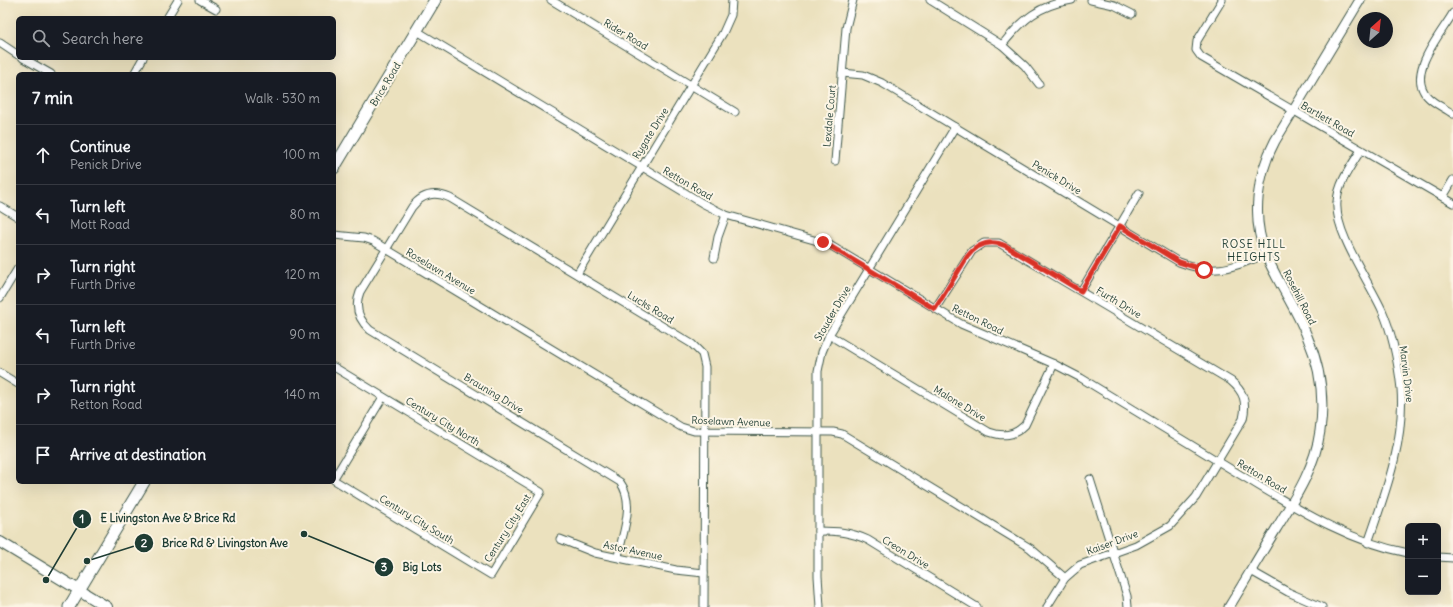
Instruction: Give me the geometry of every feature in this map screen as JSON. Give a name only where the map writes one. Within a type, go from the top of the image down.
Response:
[{"type":"main road","name":"Brice Road","points":[[336,165],[435,0]]},
{"type":"main road","points":[[69,607],[143,484]]},
{"type":"main road","points":[[0,542],[108,607]]},
{"type":"street","points":[[168,16],[178,0]]},
{"type":"street","points":[[200,0],[216,9]]},
{"type":"street","name":"Rider Road","points":[[551,0],[735,112]]},
{"type":"street","name":"Rygate Drive","points":[[576,274],[723,33],[731,15],[732,0]]},
{"type":"street","name":"Lexdale Court","points":[[835,161],[846,28],[854,0]]},
{"type":"street","points":[[930,0],[1002,44],[1025,66],[1039,84]]},
{"type":"street","points":[[1002,44],[1022,20],[1031,14],[1052,4],[1072,0]]},
{"type":"street","points":[[1091,0],[1114,5],[1132,14]]},
{"type":"street","name":"Bartlett Road","points":[[1222,0],[1197,41],[1196,50],[1201,57],[1453,203]]},
{"type":"street","name":"Rosehill Road","points":[[1229,607],[1306,478],[1316,448],[1321,419],[1321,382],[1307,335],[1266,254],[1258,218],[1260,181],[1270,150],[1360,0]]},
{"type":"street","points":[[1453,13],[1424,61],[1420,75],[1420,83],[1427,96],[1453,114]]},
{"type":"street","name":"Retton Road","points":[[417,31],[702,203],[726,215],[823,242],[976,332],[1054,364],[1081,378],[1291,505],[1333,528],[1368,543],[1405,552]]},
{"type":"street","points":[[0,43],[16,54]]},
{"type":"street","points":[[26,60],[48,72]]},
{"type":"street","points":[[135,72],[142,60]]},
{"type":"street","name":"Penick Drive","points":[[842,73],[872,78],[1179,262],[1204,270],[1231,268],[1266,254]]},
{"type":"street","name":"Stouder Drive","points":[[820,607],[818,576],[819,361],[829,335],[955,127]]},
{"type":"street","name":"Marvin Drive","points":[[1361,150],[1340,187],[1336,212],[1343,234],[1376,296],[1388,326],[1395,351],[1402,408],[1400,430],[1390,479],[1368,543]]},
{"type":"street","points":[[1443,197],[1453,180]]},
{"type":"street","points":[[1081,291],[1139,193]]},
{"type":"street","name":"Lucks Road","points":[[386,249],[415,204],[426,195],[436,194],[450,198],[697,348],[702,354],[706,367],[704,607]]},
{"type":"street","points":[[0,206],[16,216]]},
{"type":"street","points":[[714,258],[718,237],[726,215]]},
{"type":"street","name":"Roselawn Avenue","points":[[336,235],[364,238],[386,249],[681,427],[694,431],[837,433],[849,438],[1030,548],[1065,578]]},
{"type":"street","name":"Furth Drive","points":[[935,309],[972,250],[984,243],[999,243],[1231,381],[1240,388],[1245,398]]},
{"type":"street","name":"Brauning Drive","points":[[386,249],[358,298],[358,313],[360,319],[370,330],[620,482],[626,489],[629,505],[618,557]]},
{"type":"street","points":[[0,298],[16,271]]},
{"type":"street","name":"Malone Drive","points":[[829,335],[989,432],[1004,436],[1019,431],[1025,425],[1054,364]]},
{"type":"street","name":"Century City North","points":[[336,369],[541,492]]},
{"type":"street","points":[[0,373],[16,383]]},
{"type":"street","points":[[336,475],[383,397]]},
{"type":"street","name":"Kaiser Drive","points":[[1047,607],[1065,578],[1080,565],[1136,545],[1170,526],[1196,497],[1243,419],[1246,408],[1245,398]]},
{"type":"street","points":[[336,462],[341,465]]},
{"type":"street","points":[[1090,478],[1127,596],[1128,607]]},
{"type":"street","name":"Century City South","points":[[336,480],[490,575]]},
{"type":"street","name":"Century City East","points":[[490,575],[541,492]]},
{"type":"street","name":"Creon Drive","points":[[818,531],[855,534],[868,540],[978,607]]},
{"type":"street","name":"Astor Avenue","points":[[560,539],[582,549],[676,570],[704,573]]},
{"type":"street","points":[[1441,557],[1453,558]]},
{"type":"street","points":[[1251,571],[1288,592],[1322,607]]},
{"type":"place","name":"Big Lots","points":[[304,534]]},
{"type":"place","name":"Brice Rd & Livingston Ave","points":[[87,561]]},
{"type":"place","name":"E Livingston Ave & Brice Rd","points":[[46,580]]},
{"type":"district","name":"ROSE HILL HEIGHTS","points":[[1254,250]]},
{"type":"route","points":[[823,242],[935,309],[972,250],[984,243],[992,242],[1006,246],[1081,291],[1120,226],[1179,262],[1204,270]]}]
